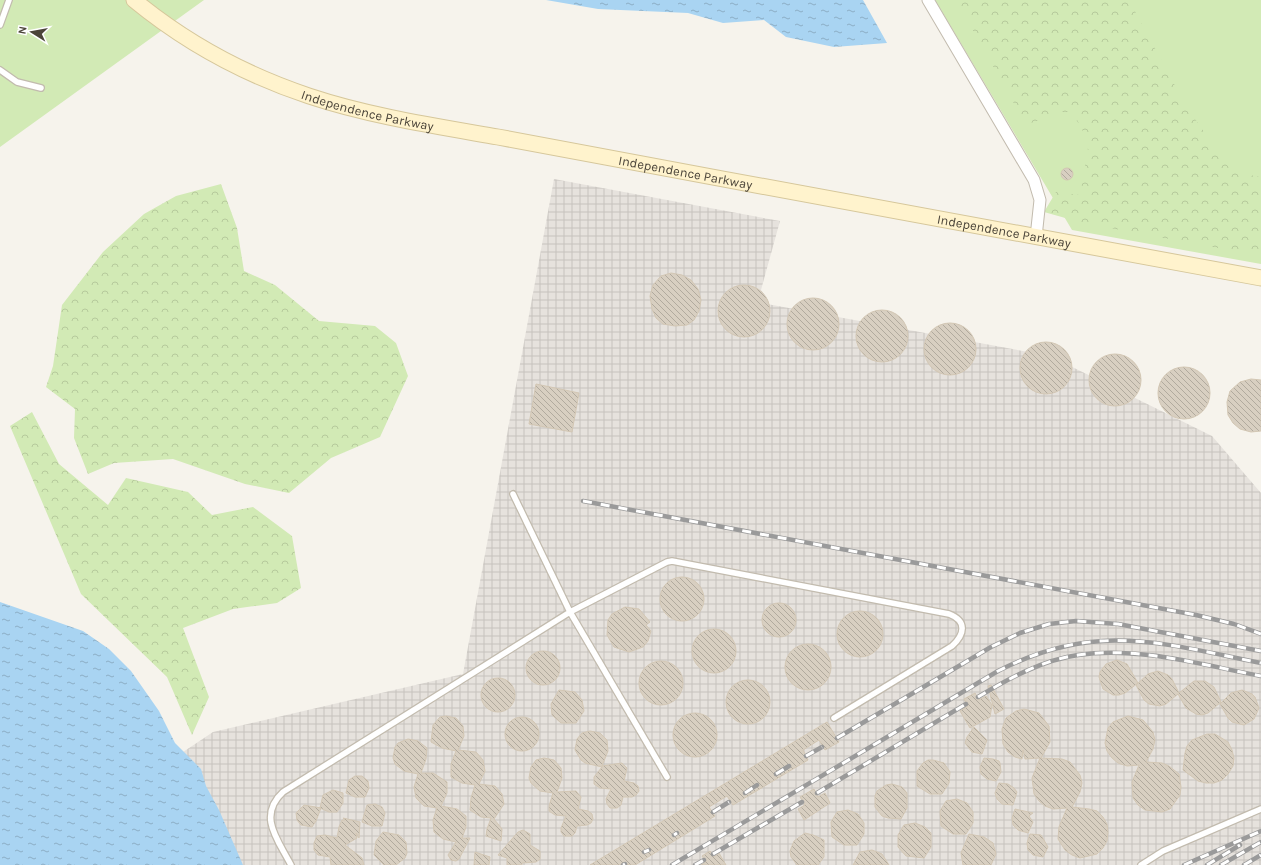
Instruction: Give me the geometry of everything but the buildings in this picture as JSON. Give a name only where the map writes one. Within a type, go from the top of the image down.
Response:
[{"type":"main road","name":"Independence Parkway","points":[[134,0],[177,32],[225,60],[259,76],[310,96],[354,108],[488,136],[1261,278]]},
{"type":"street","points":[[928,0],[1034,180],[1040,200],[1036,237]]},
{"type":"lane","points":[[0,25],[9,0]]},
{"type":"lane","points":[[0,70],[17,82],[41,88]]},
{"type":"lane","points":[[513,494],[570,612],[667,777]]},
{"type":"lane","points":[[291,865],[274,834],[271,824],[271,807],[275,800],[283,792],[570,612],[667,562],[672,561],[949,614],[956,617],[961,622],[963,627],[962,634],[952,646],[834,718]]},
{"type":"lane","points":[[1141,865],[1163,851],[1261,808]]},
{"type":"shaded area","points":[[554,179],[780,221],[761,290],[768,300],[767,304],[1050,356],[1212,436],[1261,493],[1261,865],[14,865],[213,732],[463,674]]},
{"type":"green space","points":[[0,0],[204,0],[0,147]]},
{"type":"green space","points":[[935,0],[1261,0],[1261,264],[1072,230]]},
{"type":"green space","points":[[956,0],[1129,0],[1186,106],[1232,172],[1261,177],[1261,256],[1083,223],[1044,212],[1056,192],[1080,195],[1089,142],[1072,112],[1061,112],[1026,125]]},
{"type":"green space","points":[[221,184],[237,228],[244,271],[275,285],[319,321],[375,326],[396,343],[408,376],[380,437],[331,458],[289,493],[245,484],[173,459],[114,463],[88,474],[74,438],[75,409],[46,387],[53,366],[62,305],[103,252],[144,214],[176,196]]},
{"type":"green space","points":[[32,412],[59,464],[108,505],[126,478],[188,492],[212,515],[253,507],[292,536],[301,588],[277,603],[233,609],[183,628],[209,697],[192,735],[167,677],[81,594],[10,426]]},
{"type":"water","points":[[546,0],[863,0],[887,43],[834,47],[786,37],[764,20],[723,23],[688,13],[598,9]]},
{"type":"water","points":[[0,602],[83,631],[109,649],[131,671],[159,711],[175,743],[201,769],[206,786],[219,810],[243,865],[0,865]]},
{"type":"railway","points":[[583,501],[1196,615],[1234,624],[1261,634]]},
{"type":"railway","points":[[837,738],[991,647],[1020,633],[1049,624],[1076,621],[1118,624],[1261,651]]},
{"type":"railway","points":[[672,865],[998,671],[1033,655],[1066,646],[1098,641],[1128,641],[1191,649],[1261,663]]},
{"type":"railway","points":[[978,697],[1013,677],[1051,661],[1078,655],[1101,653],[1124,653],[1170,658],[1261,676]]},
{"type":"railway","points":[[817,793],[966,704]]},
{"type":"railway","points":[[806,756],[822,747]]},
{"type":"railway","points":[[776,774],[789,766]]},
{"type":"railway","points":[[745,793],[757,785]]},
{"type":"railway","points":[[713,812],[729,802]]},
{"type":"railway","points":[[713,854],[802,802]]},
{"type":"railway","points":[[1184,865],[1261,831]]},
{"type":"railway","points":[[1221,865],[1261,842]]},
{"type":"railway","points":[[1207,865],[1240,845]]},
{"type":"railway","points":[[644,852],[649,850]]},
{"type":"railway","points":[[1244,865],[1261,855]]},
{"type":"railway","points":[[695,865],[704,860]]}]
